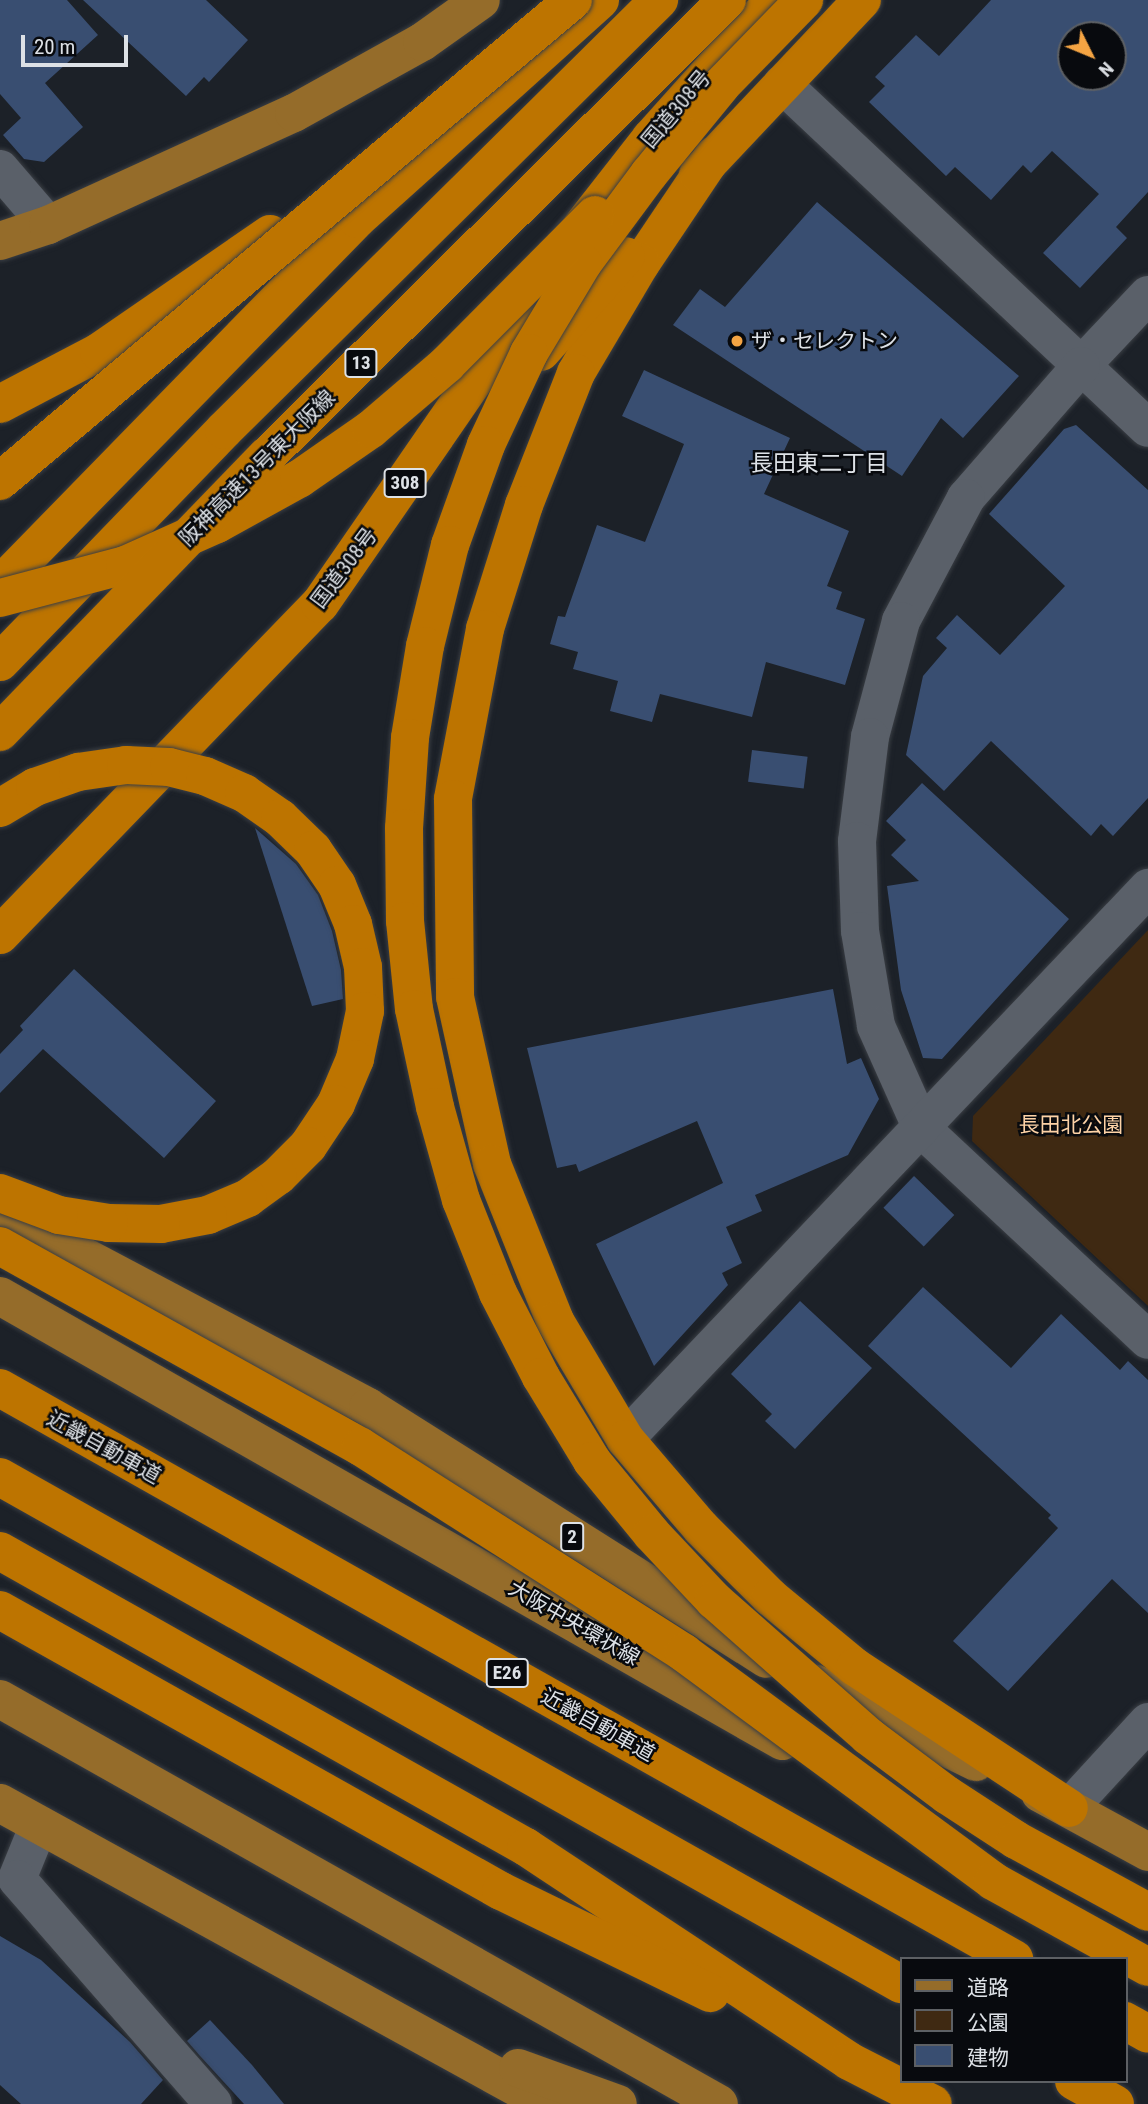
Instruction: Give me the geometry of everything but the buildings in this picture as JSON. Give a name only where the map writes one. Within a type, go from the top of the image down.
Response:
[{"type":"highway","points":[[0,585],[567,0]]},
{"type":"highway","points":[[0,481],[573,0]]},
{"type":"highway","points":[[356,219],[600,0]]},
{"type":"highway","name":"13","points":[[0,662],[224,430],[659,0]]},
{"type":"highway","name":"阪神高速13号東大阪線","points":[[0,732],[266,457],[727,0]]},
{"type":"highway","name":"国道308号","points":[[0,935],[320,604],[569,243],[651,138],[774,0]]},
{"type":"highway","points":[[0,598],[124,565],[217,524],[299,479],[371,429],[447,364],[804,0]]},
{"type":"highway","name":"308","points":[[320,604],[713,156],[862,0]]},
{"type":"highway","points":[[0,404],[99,352],[188,294],[279,227],[415,120],[507,56]]},
{"type":"highway","points":[[721,86],[583,263],[529,353],[485,445],[450,545],[410,738],[404,828],[405,921],[414,1009],[435,1107],[461,1200],[510,1317],[541,1377],[592,1461],[652,1534],[714,1600],[878,1743],[947,1795],[1016,1840],[1148,1912]]},
{"type":"highway","points":[[713,156],[641,263],[576,373],[524,505],[485,629],[453,799],[456,997],[492,1164],[555,1321],[625,1438],[701,1528],[770,1597],[855,1667],[1069,1808]]},
{"type":"highway","points":[[0,808],[35,787],[78,772],[126,765],[169,767],[205,776],[244,793],[280,818],[313,850],[337,885],[353,924],[363,967],[365,1012],[355,1059],[336,1104],[308,1146],[278,1176],[248,1198],[208,1215],[161,1224],[109,1223],[59,1215],[0,1193]]},
{"type":"highway","points":[[0,1246],[361,1447],[684,1653],[993,1881],[1148,1967]]},
{"type":"highway","name":"近畿自動車道","points":[[0,1388],[1010,1957]]},
{"type":"highway","points":[[0,1477],[900,1983]]},
{"type":"highway","points":[[0,1551],[526,1847],[849,2061]]},
{"type":"highway","points":[[0,1610],[501,1891],[933,2104]]},
{"type":"highway","points":[[1127,2022],[1148,2034]]},
{"type":"highway","points":[[1078,2083],[1115,2104]]},
{"type":"main road","points":[[0,241],[48,226],[293,113],[422,42],[481,0]]},
{"type":"main road","name":"2","points":[[0,1212],[368,1407],[759,1656],[1069,1808],[1148,1852]]},
{"type":"main road","name":"大阪中央環状線","points":[[0,1296],[1148,1951]]},
{"type":"main road","points":[[0,1699],[719,2104]]},
{"type":"main road","points":[[0,1803],[547,2104]]},
{"type":"main road","points":[[413,2030],[618,2104]]},
{"type":"street","points":[[782,84],[1148,428]]},
{"type":"street","points":[[0,169],[48,226]]},
{"type":"street","points":[[1148,295],[1081,366],[966,498],[901,621],[870,737],[857,841],[860,932],[876,1026],[922,1129],[1148,1340]]},
{"type":"street","points":[[625,1438],[922,1129],[1148,888]]},
{"type":"street","points":[[1069,1808],[1148,1722]]},
{"type":"street","points":[[39,1825],[17,1879],[213,2104]]},
{"type":"green space","name":"長田北公園","points":[[1148,930],[1148,1306],[972,1141],[973,1116]]},
{"type":"place","name":"ザ・セレクトン","points":[[737,341]]},
{"type":"district","name":"長田東二丁目","points":[[819,464]]}]
